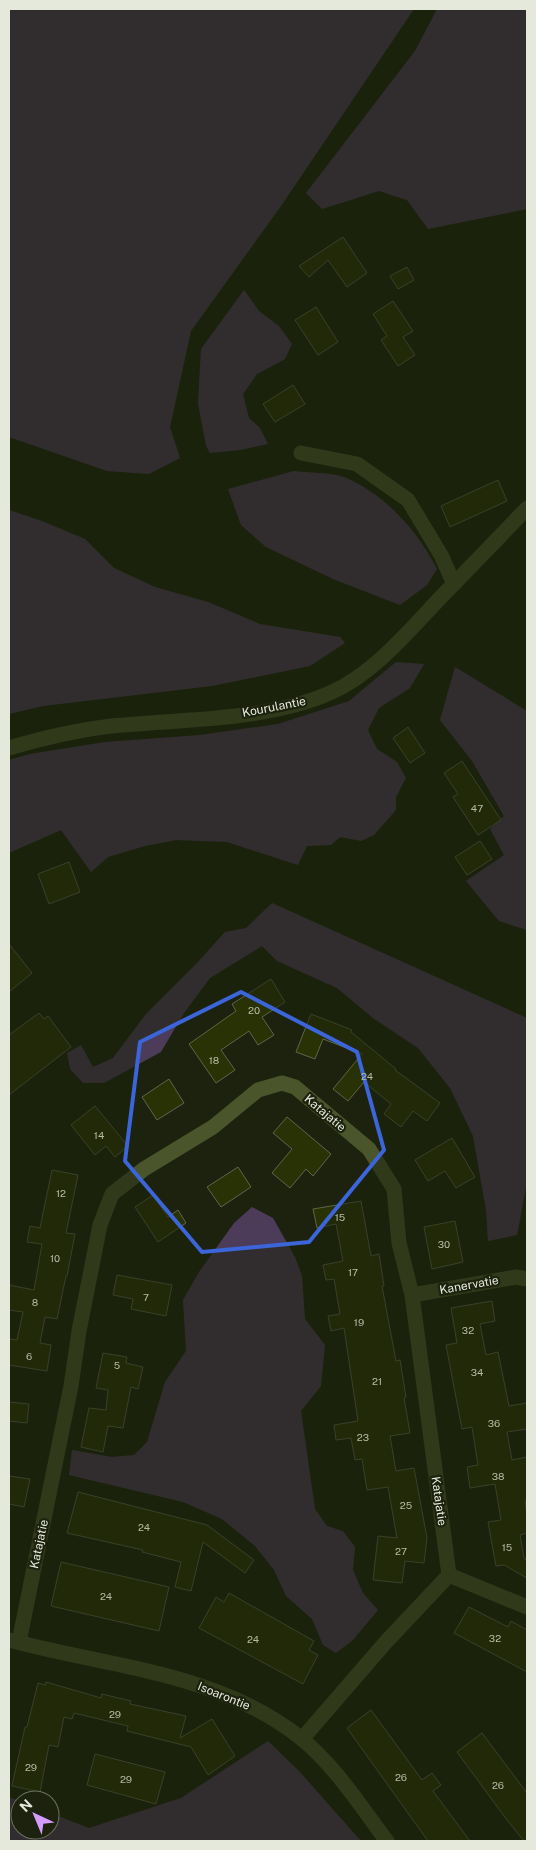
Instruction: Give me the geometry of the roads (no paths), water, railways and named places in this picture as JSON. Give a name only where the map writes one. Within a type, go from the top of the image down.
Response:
[{"type":"street","points":[[301,453],[357,464],[408,500],[441,555],[454,584]]},
{"type":"street","name":"Kourulantie","points":[[9,748],[46,737],[111,726],[216,718],[301,704],[334,692],[362,674],[396,644],[527,508]]},
{"type":"street","name":"Katajatie","points":[[14,1641],[71,1386],[79,1331],[100,1225],[112,1194],[144,1169],[213,1127],[258,1090],[282,1083],[295,1088],[369,1149],[394,1189],[399,1243],[412,1295],[449,1576]]},
{"type":"street","name":"Kanervatie","points":[[412,1295],[516,1276],[527,1279]]},
{"type":"street","points":[[302,1739],[385,1642],[449,1576],[527,1607]]},
{"type":"street","name":"Isoarontie","points":[[14,1641],[165,1675],[228,1695],[260,1711],[302,1739],[327,1763],[387,1841]]}]
